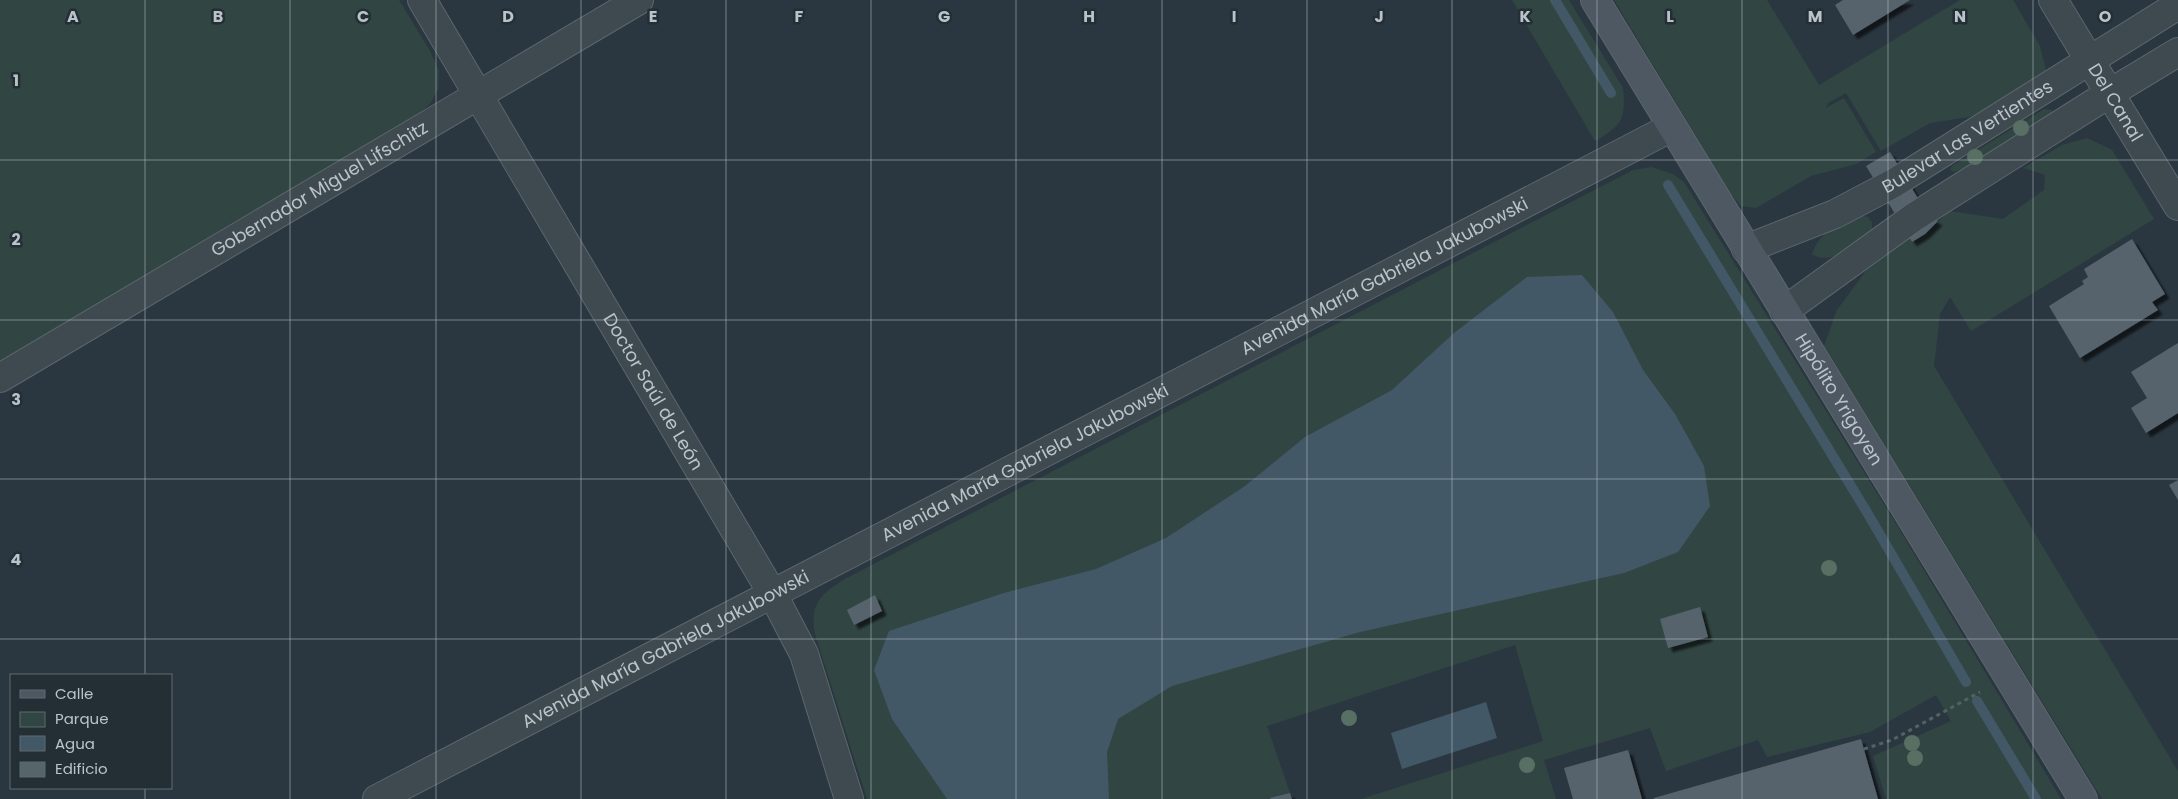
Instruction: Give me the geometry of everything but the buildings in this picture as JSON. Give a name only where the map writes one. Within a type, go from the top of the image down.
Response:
[{"type":"main road","name":"Hipólito Yrigoyen","points":[[1595,0],[2083,799]]},
{"type":"street","name":"Doctor Saúl de León","points":[[422,0],[772,593],[804,654],[849,799]]},
{"type":"street","name":"Gobernador Miguel Lifschitz","points":[[0,378],[639,0]]},
{"type":"street","name":"Del Canal","points":[[2053,0],[2178,206]]},
{"type":"street","name":"Bulevar Las Vertientes","points":[[1746,249],[1835,214],[1894,182],[2178,5]]},
{"type":"street","name":"Bulevar Las Vertientes","points":[[1784,311],[1914,217],[2178,52]]},
{"type":"street","name":"Avenida María Gabriela Jakubowski","points":[[377,799],[1672,127]]},
{"type":"path","points":[[1864,749],[1892,740],[2008,676]]},
{"type":"green space","points":[[0,0],[399,0],[430,51],[439,71],[438,89],[430,104],[416,116],[0,361]]},
{"type":"green space","points":[[1512,0],[1569,0],[1623,88],[1624,107],[1620,120],[1617,125],[1595,141]]},
{"type":"green space","points":[[1614,0],[1767,0],[1819,85],[1960,0],[2013,0],[2040,46],[2047,74],[2001,105],[1969,117],[1930,123],[1881,151],[1846,93],[1828,103],[1826,108],[1844,98],[1876,152],[1856,164],[1811,176],[1756,208],[1741,206],[1731,194]]},
{"type":"green space","points":[[2044,109],[2052,110],[2053,115],[1968,167],[1954,172],[1950,170],[1952,166]]},
{"type":"green space","points":[[2087,138],[2112,150],[2154,219],[1971,331],[1950,297],[1940,314],[1934,366],[2178,771],[2178,799],[2102,799],[1824,346],[1837,310],[1865,272],[1906,231],[1912,242],[1925,234],[1949,211],[2003,219],[2044,190],[2045,175],[2023,168],[2062,145]]},
{"type":"green space","points":[[1652,167],[1673,174],[1684,182],[1895,522],[2061,799],[1886,799],[1873,756],[1951,721],[1936,695],[1870,732],[1767,757],[1758,740],[1666,771],[1650,728],[1544,760],[1556,799],[1361,799],[1543,741],[1515,645],[1267,726],[1290,793],[1268,799],[867,799],[815,634],[815,608],[822,596],[828,591],[843,580],[1633,170]]},
{"type":"green space","points":[[1858,215],[1868,217],[1872,222],[1872,232],[1836,256],[1828,258],[1812,254],[1820,239],[1830,229]]},
{"type":"water","points":[[1582,275],[1613,312],[1643,370],[1675,414],[1704,466],[1710,506],[1678,552],[1624,573],[1360,632],[1172,686],[1118,719],[1107,752],[1109,799],[947,799],[892,719],[874,670],[889,631],[1004,593],[1096,569],[1166,538],[1245,486],[1305,437],[1392,390],[1454,333],[1527,277]]},
{"type":"water","points":[[1486,702],[1497,738],[1402,769],[1391,733]]},
{"type":"waterway","points":[[1555,0],[1611,93]]},
{"type":"waterway","points":[[1668,185],[1868,514],[1966,682]]},
{"type":"waterway","points":[[1977,701],[2036,799]]}]
